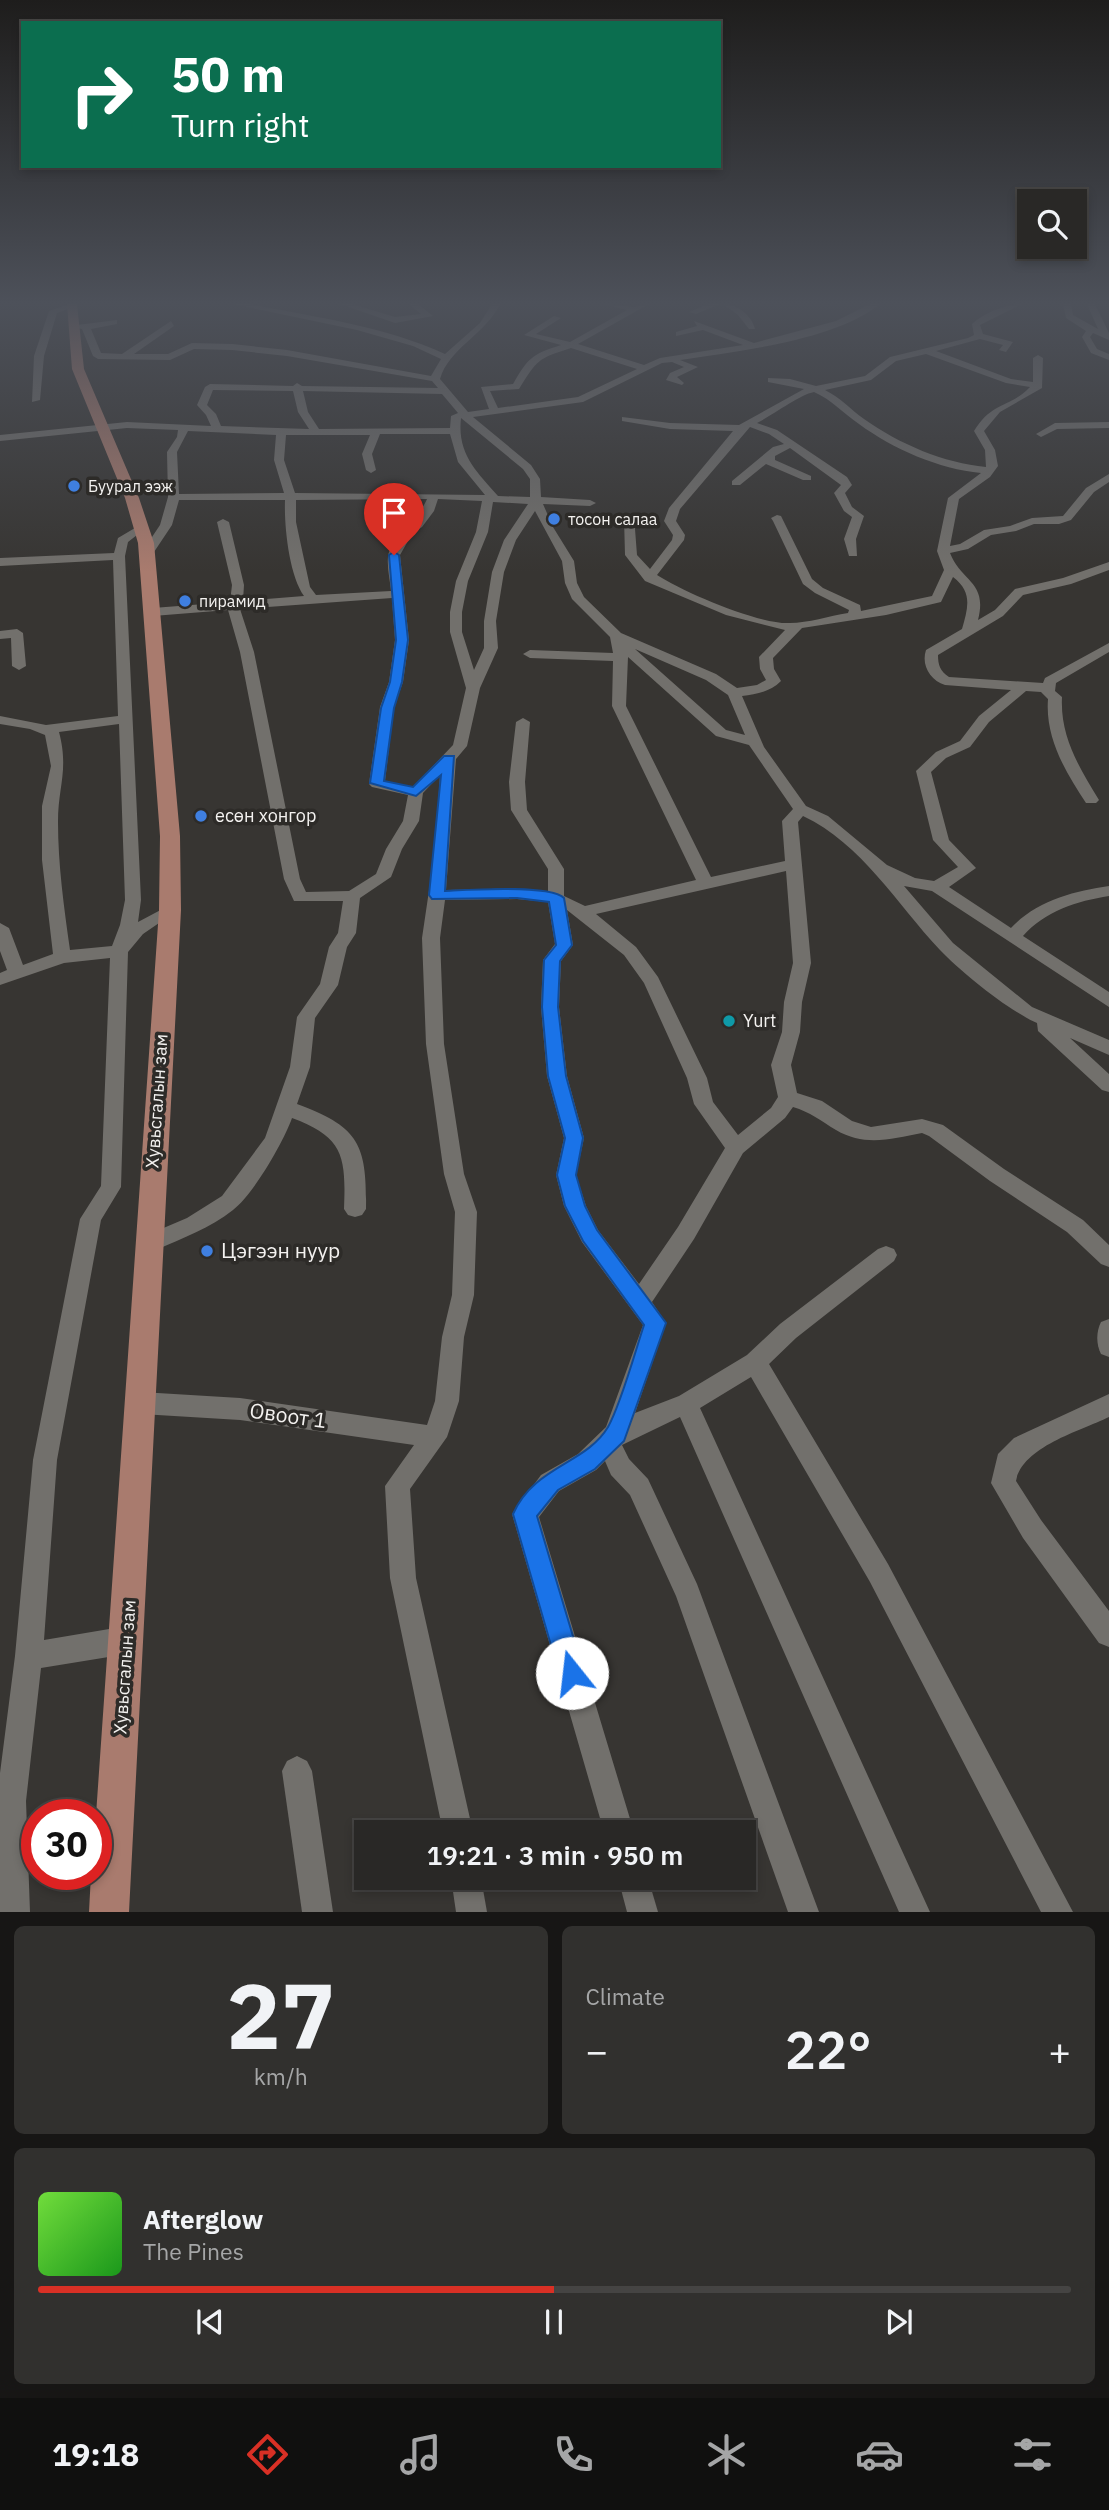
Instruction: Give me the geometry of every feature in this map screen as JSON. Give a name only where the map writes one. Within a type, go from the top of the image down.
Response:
[{"type":"main road","name":"Хувьсгалын зам","points":[[87,393],[132,498],[148,552],[170,836],[170,910],[109,1912]]},
{"type":"street","points":[[36,393],[36,400]]},
{"type":"street","points":[[207,393],[202,405],[211,414],[217,429]]},
{"type":"street","points":[[299,393],[303,412],[315,431]]},
{"type":"street","points":[[444,393],[527,467],[536,479],[536,500],[547,527],[568,561],[571,583],[578,599],[642,665],[721,733],[755,742]]},
{"type":"street","points":[[486,393],[495,411]]},
{"type":"street","points":[[491,498],[463,464],[453,431],[456,416],[580,401],[595,393]]},
{"type":"street","points":[[649,578],[678,540],[679,535],[670,521],[675,508],[746,426],[800,393]]},
{"type":"street","points":[[823,393],[847,407],[854,417],[895,441],[961,468],[990,471]]},
{"type":"street","points":[[968,629],[975,604],[972,587],[967,579],[950,569],[943,551],[954,498],[990,471],[993,458],[979,431],[984,417],[998,407],[1033,393]]},
{"type":"street","points":[[626,419],[670,426],[746,426],[773,432],[823,464],[847,485],[839,493],[848,509],[858,516],[850,539],[853,553]]},
{"type":"street","points":[[0,438],[101,430],[127,425],[281,432],[453,431]]},
{"type":"street","points":[[1041,434],[1055,426],[1106,427]]},
{"type":"street","points":[[148,552],[166,525],[174,497],[172,452],[182,437],[183,429]]},
{"type":"street","points":[[371,470],[368,454],[376,431]]},
{"type":"street","points":[[281,432],[279,460],[291,496],[290,522],[304,587],[313,599]]},
{"type":"street","points":[[736,483],[777,449],[791,445]]},
{"type":"street","points":[[770,456],[770,462],[807,478]]},
{"type":"street","points":[[943,551],[964,547],[988,532],[1012,529],[1032,521],[1059,521],[1066,518],[1090,490],[1109,477]]},
{"type":"street","points":[[174,497],[434,496],[590,503]]},
{"type":"street","points":[[416,792],[377,783],[387,708],[396,682],[402,640],[394,555],[407,532],[418,525],[428,511],[434,496]]},
{"type":"street","points":[[473,688],[456,632],[456,612],[462,581],[482,532],[491,498]]},
{"type":"street","points":[[223,522],[238,585],[234,609],[247,652],[292,879],[300,897],[352,895],[383,877],[394,849],[411,821],[416,792],[460,746],[473,688],[491,648],[490,621],[498,572],[510,540],[536,500]]},
{"type":"street","points":[[630,518],[628,537],[631,556],[649,578],[754,620],[794,628]]},
{"type":"street","points":[[777,518],[780,528],[790,540],[804,579],[812,589],[856,608],[853,615]]},
{"type":"street","points":[[15,1912],[12,1801],[29,1656],[45,1460],[91,1219],[111,1187],[119,951],[129,925],[133,900],[119,556],[122,540],[140,528]]},
{"type":"street","points":[[0,562],[119,556]]},
{"type":"street","points":[[1049,686],[945,681],[935,674],[930,663],[931,653],[999,613],[1019,592],[1067,582],[1109,566]]},
{"type":"street","points":[[734,693],[761,688],[774,681],[767,669],[766,657],[794,628],[813,620],[937,599],[950,569]]},
{"type":"street","points":[[153,612],[396,594]]},
{"type":"street","points":[[0,635],[17,634],[19,666]]},
{"type":"street","points":[[616,636],[622,652],[617,689],[618,706],[706,883]]},
{"type":"street","points":[[616,636],[711,677],[734,693],[755,742],[802,809],[822,819],[878,865],[947,947],[1026,1011],[1109,1085]]},
{"type":"street","points":[[1091,800],[1066,758],[1054,730],[1055,697],[1048,693],[1051,681],[1109,647]]},
{"type":"street","points":[[530,654],[621,657]]},
{"type":"street","points":[[937,887],[968,868],[943,843],[925,793],[923,771],[940,755],[965,744],[984,719],[1024,686]]},
{"type":"street","points":[[43,730],[125,719]]},
{"type":"street","points":[[0,720],[33,725],[52,733],[58,766],[50,806],[50,860],[62,957]]},
{"type":"street","points":[[523,722],[517,782],[519,810],[556,869],[556,898],[564,945],[552,960],[550,1007],[557,1076],[574,1138],[566,1175],[575,1206],[590,1236],[655,1323],[612,1438],[620,1467],[639,1487],[688,1593],[804,1912]]},
{"type":"street","points":[[449,759],[432,938],[435,1044],[454,1174],[466,1212],[463,1295],[453,1337],[447,1401],[435,1437],[397,1486],[403,1578],[455,1820]]},
{"type":"street","points":[[639,1302],[686,1233],[736,1148],[778,1113],[788,1098],[781,1065],[790,1032],[793,1002],[802,963],[796,926],[795,864],[790,821],[802,809]]},
{"type":"street","points":[[583,912],[795,864]]},
{"type":"street","points":[[878,865],[910,882],[937,887],[1109,1001]]},
{"type":"street","points":[[1012,938],[1037,916],[1071,898],[1109,891]]},
{"type":"street","points":[[437,895],[517,894],[556,898],[583,912],[630,951],[652,981],[697,1078],[704,1104],[736,1148]]},
{"type":"street","points":[[148,1244],[195,1224],[237,1195],[274,1141],[300,1068],[306,1017],[329,985],[338,947],[348,933],[352,895]]},
{"type":"street","points":[[0,928],[8,976],[62,957],[119,951],[136,930],[170,910]]},
{"type":"street","points":[[1026,1011],[1109,1048]]},
{"type":"street","points":[[788,1098],[815,1106],[845,1126],[870,1135],[922,1126],[936,1130],[997,1175],[1075,1226],[1109,1258]]},
{"type":"street","points":[[286,1108],[325,1121],[344,1136],[357,1169],[355,1209]]},
{"type":"street","points":[[615,1820],[525,1514],[550,1483],[587,1462],[612,1438],[659,1413],[686,1404],[755,1362],[788,1331],[886,1255]]},
{"type":"street","points":[[1109,1329],[1109,1347]]},
{"type":"street","points":[[755,1362],[879,1573],[1058,1912]]},
{"type":"street","name":"Овоот 1","points":[[141,1403],[240,1409],[435,1437]]},
{"type":"street","points":[[686,1404],[915,1912]]},
{"type":"street","points":[[1109,1405],[1023,1446],[1007,1462],[1003,1483],[1032,1529],[1109,1633]]},
{"type":"street","points":[[29,1656],[127,1640]]},
{"type":"street","points":[[297,1771],[318,1912]]},
{"type":"street","points":[[468,1890],[472,1912]]},
{"type":"street","points":[[637,1890],[643,1912]]},
{"type":"place","name":"Буурал ээж","points":[[74,486]]},
{"type":"place","name":"тосон салаа","points":[[554,519]]},
{"type":"place","name":"пирамид","points":[[185,601]]},
{"type":"place","name":"есөн хонгор","points":[[201,816]]},
{"type":"place","name":"Yurt","points":[[729,1021]]},
{"type":"place","name":"Цэгээн нуур","points":[[207,1251]]},
{"type":"route","points":[[394,555],[397,615],[402,640],[396,682],[387,708],[377,783],[416,792],[449,759],[437,895],[517,894],[556,898],[564,945],[552,960],[550,1007],[557,1076],[574,1138],[566,1175],[575,1206],[590,1236],[655,1323],[640,1373],[616,1434],[587,1462],[550,1483],[525,1514],[572,1673]]}]
